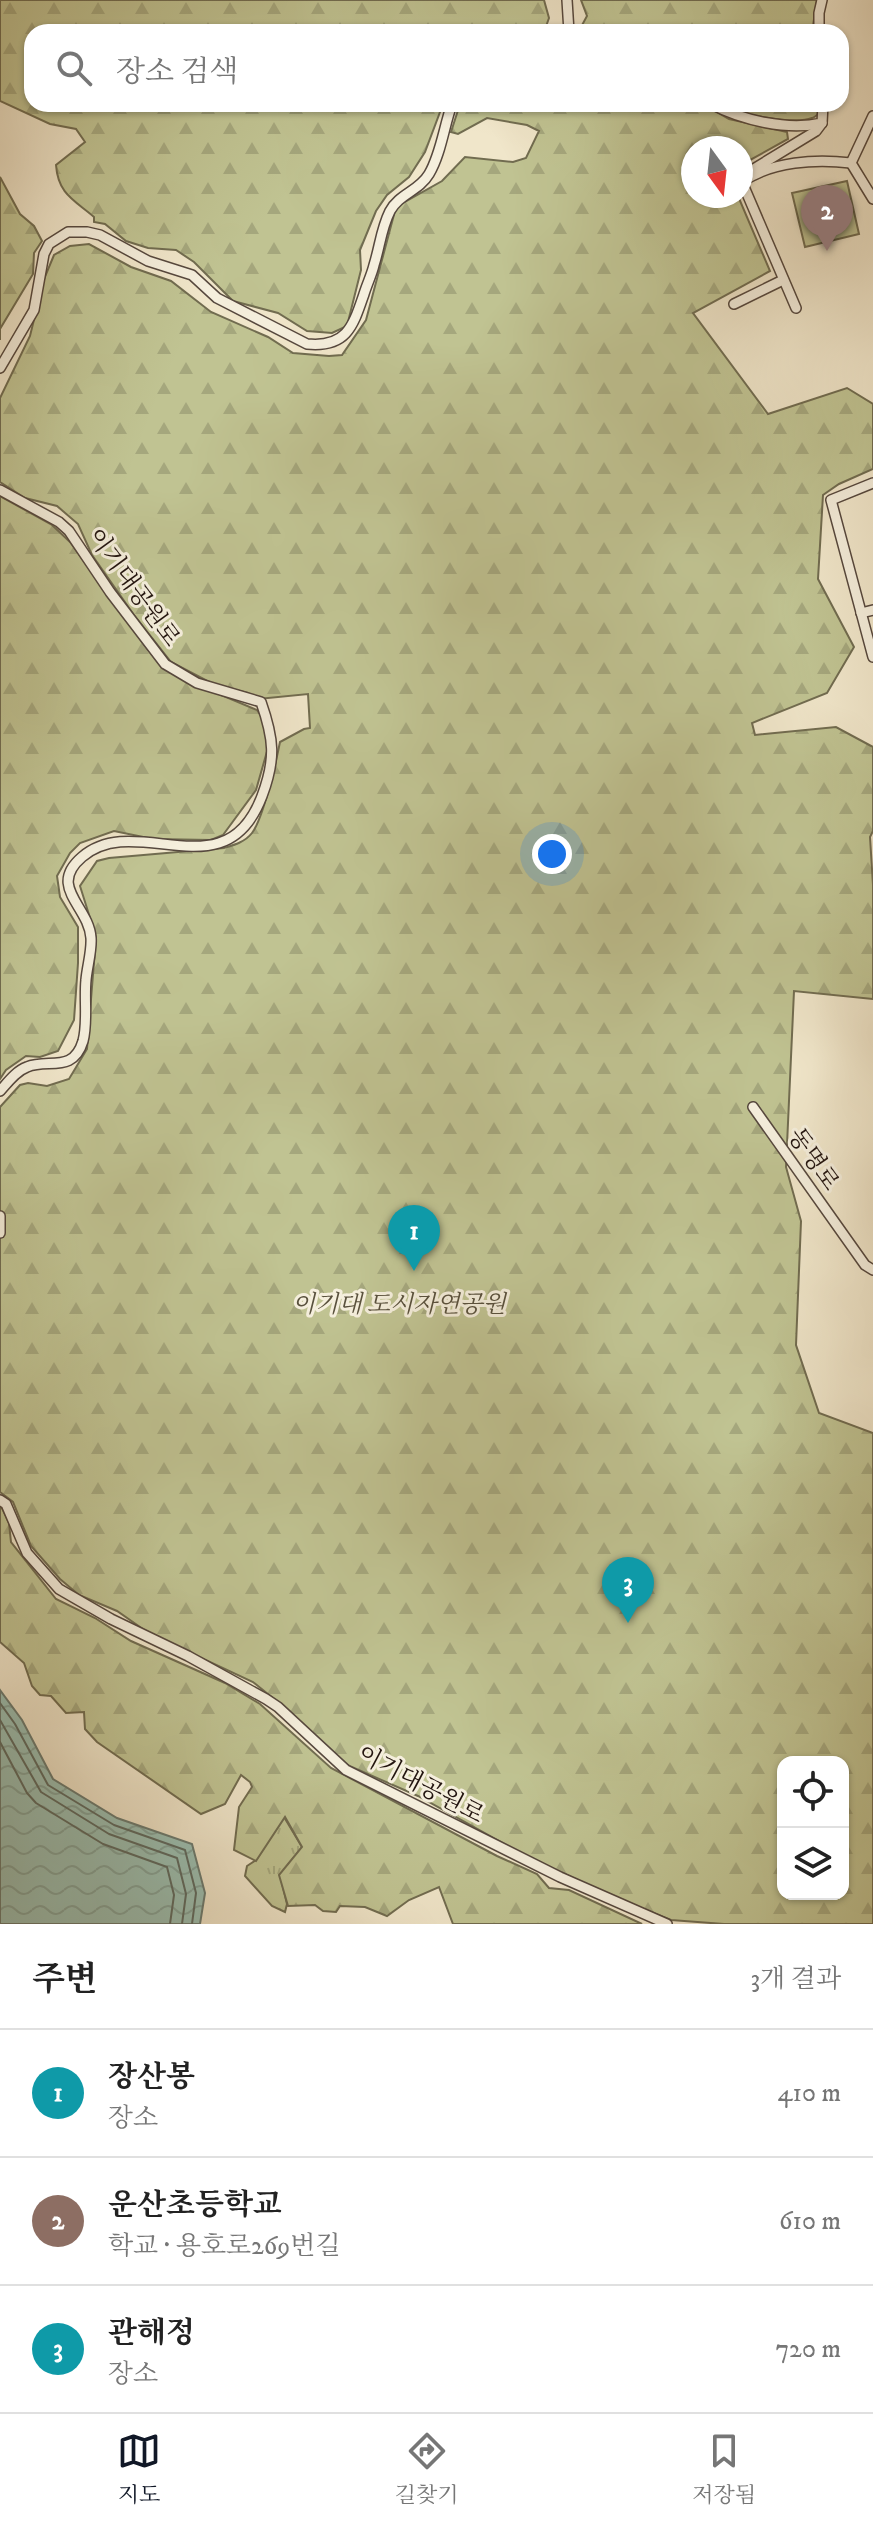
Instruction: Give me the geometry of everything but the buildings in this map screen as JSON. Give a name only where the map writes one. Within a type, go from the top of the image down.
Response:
[{"type":"street","points":[[567,0],[568,24]]},
{"type":"street","points":[[819,24],[822,0]]},
{"type":"street","points":[[0,368],[34,310],[44,254],[49,244],[68,232],[100,235],[148,261],[192,275],[217,298],[307,344],[323,345],[335,341],[349,331],[358,314],[375,262],[382,227],[391,208],[398,198],[429,175],[449,112]]},
{"type":"street","points":[[726,112],[805,127],[822,123]]},
{"type":"street","points":[[753,170],[816,131],[822,123],[823,112]]},
{"type":"street","points":[[851,163],[873,116]]},
{"type":"street","points":[[753,175],[793,164],[827,160],[851,163]]},
{"type":"street","points":[[851,163],[873,199]]},
{"type":"street","points":[[753,208],[796,308]]},
{"type":"street","points":[[734,304],[783,280]]},
{"type":"street","points":[[873,483],[831,500],[873,657]]},
{"type":"street","name":"이기대공원로","points":[[0,490],[59,522],[69,531],[110,592],[165,664],[197,683],[261,702],[270,729],[273,753],[269,776],[254,816],[235,838],[200,845],[106,844],[85,854],[74,865],[68,875],[68,885],[91,937],[82,1042],[74,1056],[62,1065],[28,1066],[0,1091]]},
{"type":"street","points":[[861,613],[873,610]]},
{"type":"street","name":"동명로","points":[[753,1107],[865,1265],[873,1270]]},
{"type":"street","points":[[0,1216],[0,1233]]},
{"type":"street","name":"이기대공원로","points":[[0,1500],[6,1504],[27,1553],[59,1589],[278,1707],[346,1770],[560,1877],[667,1924]]},
{"type":"green space","points":[[0,0],[544,0],[549,18],[547,24],[24,24],[24,112],[440,112],[425,152],[409,177],[387,195],[376,211],[360,250],[361,270],[347,326],[332,333],[307,331],[278,313],[233,301],[194,262],[176,250],[148,248],[126,241],[105,224],[94,222],[94,217],[64,190],[57,175],[56,165],[85,142],[76,129],[50,124],[0,101]]},
{"type":"green space","points":[[581,0],[817,0],[813,24],[583,24],[587,16]]},
{"type":"green space","name":"이기대 도시자연공원","points":[[457,112],[717,112],[729,119],[787,132],[788,139],[753,158],[753,136],[681,136],[681,208],[743,208],[770,271],[693,313],[768,414],[847,388],[873,404],[873,469],[823,495],[818,579],[854,647],[827,693],[752,723],[755,735],[836,727],[873,747],[873,831],[870,837],[873,999],[794,991],[786,1167],[801,1221],[796,1345],[819,1413],[873,1433],[873,1924],[724,1924],[671,1920],[606,1894],[517,1851],[418,1796],[345,1764],[253,1682],[150,1634],[117,1611],[79,1595],[31,1546],[13,1502],[0,1492],[0,1236],[3,1227],[0,1211],[0,1107],[20,1085],[47,1086],[69,1079],[87,1049],[96,937],[80,886],[97,861],[224,848],[246,839],[260,816],[280,742],[310,728],[308,694],[258,699],[248,693],[215,685],[171,662],[92,555],[78,524],[57,506],[25,498],[0,482],[0,398],[30,336],[44,279],[54,255],[70,246],[89,244],[131,267],[171,281],[211,312],[268,337],[293,353],[342,355],[366,320],[396,207],[442,181],[465,157],[513,162],[526,158],[539,131],[527,125],[487,118],[458,134],[451,132]]},
{"type":"green space","points":[[742,112],[822,112],[803,120]]},
{"type":"green space","points":[[0,177],[20,214],[34,226],[42,241],[34,253],[33,274],[0,329]]},
{"type":"green space","points":[[847,181],[859,234],[805,247],[792,193]]},
{"type":"green space","points":[[0,496],[52,525],[70,542],[149,651],[178,677],[257,710],[264,720],[268,748],[256,790],[223,835],[211,840],[153,839],[114,831],[80,843],[70,853],[57,876],[60,897],[78,927],[74,1020],[58,1051],[40,1057],[26,1056],[6,1070],[0,1079]]},
{"type":"green space","points":[[0,1504],[9,1523],[11,1542],[56,1599],[95,1618],[131,1641],[225,1683],[260,1704],[331,1768],[537,1874],[549,1888],[569,1890],[642,1924],[453,1924],[439,1887],[409,1900],[387,1916],[365,1907],[340,1906],[336,1912],[323,1911],[315,1905],[288,1906],[279,1875],[302,1847],[285,1817],[256,1861],[234,1850],[239,1807],[252,1787],[250,1782],[241,1775],[225,1804],[201,1814],[97,1742],[85,1729],[84,1712],[66,1713],[51,1696],[40,1695],[32,1686],[24,1663],[0,1642]]},
{"type":"green space","points":[[284,1817],[302,1847],[280,1875],[287,1904],[285,1912],[272,1906],[245,1876],[247,1866],[256,1860]]},
{"type":"water","points":[[0,1690],[22,1720],[53,1779],[117,1818],[192,1844],[205,1893],[200,1924],[0,1924]]},
{"type":"place","name":"운산초등학교","points":[[827,251]]},
{"type":"place","name":"장산봉","points":[[414,1271]]},
{"type":"place","name":"관해정","points":[[628,1623]]}]
